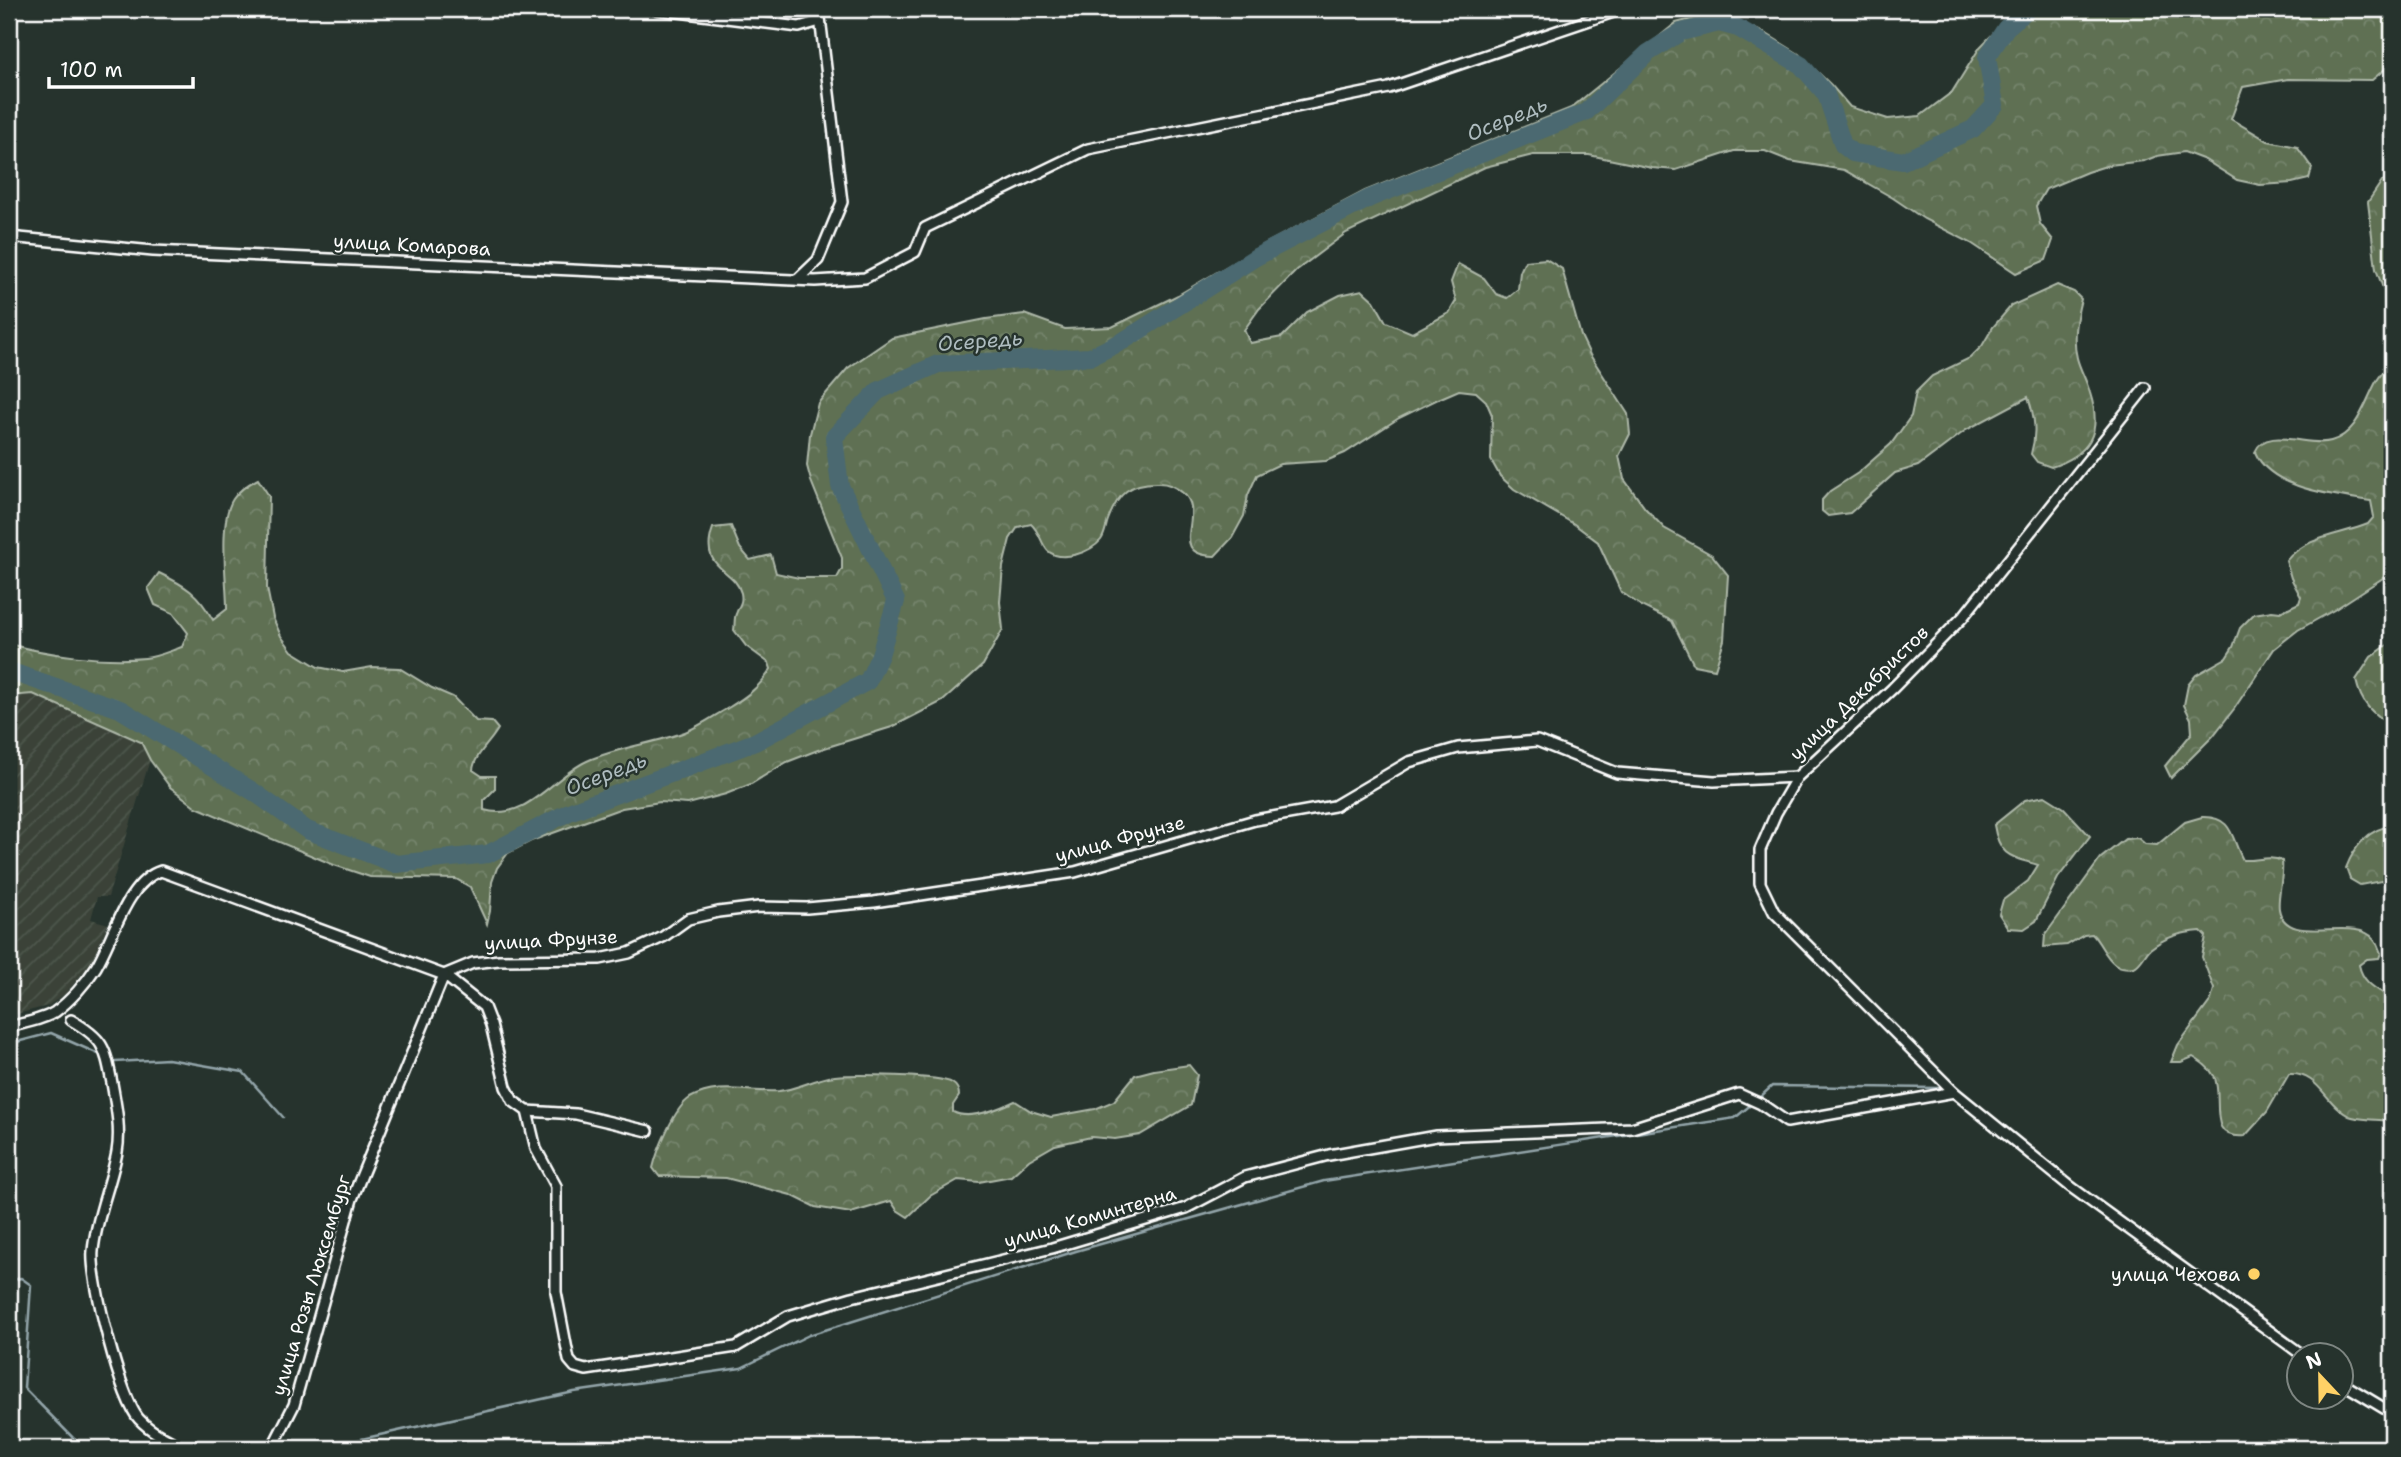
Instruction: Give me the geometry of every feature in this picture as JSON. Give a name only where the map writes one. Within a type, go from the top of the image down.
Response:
[{"type":"street","points":[[654,9],[799,27],[820,21]]},
{"type":"street","points":[[797,280],[818,260],[842,202],[819,9]]},
{"type":"street","name":"улица Комарова","points":[[9,237],[153,251],[815,281],[866,278],[915,252],[925,228],[1088,149],[1388,88],[1622,9]]},
{"type":"street","name":"улица Декабристов","points":[[1954,1092],[1774,912],[1760,883],[1760,850],[1776,813],[1797,777],[1892,689],[1963,617],[2144,388]]},
{"type":"street","name":"улица Фрунзе","points":[[444,975],[473,963],[499,960],[600,959],[629,953],[663,937],[688,919],[718,912],[759,907],[807,908],[874,902],[1075,872],[1255,820],[1334,806],[1409,762],[1458,748],[1537,741],[1617,773],[1714,781],[1797,777]]},
{"type":"street","points":[[9,1027],[54,1013],[74,994],[94,969],[138,885],[149,875],[161,871],[444,975],[484,1007],[492,1025],[506,1087],[513,1101],[527,1111],[576,1114],[648,1131]]},
{"type":"street","name":"улица Розы Люксембург","points":[[272,1448],[294,1405],[352,1199],[444,975]]},
{"type":"street","points":[[71,1020],[103,1044],[118,1116],[117,1150],[92,1251],[97,1295],[127,1397],[137,1417],[150,1430],[184,1448]]},
{"type":"street","points":[[1954,1092],[2071,1187],[2286,1343]]},
{"type":"street","name":"улица Коминтерна","points":[[527,1111],[536,1149],[556,1186],[556,1292],[569,1360],[576,1367],[586,1370],[736,1347],[789,1316],[852,1297],[1052,1248],[1186,1208],[1245,1177],[1329,1155],[1436,1136],[1632,1128],[1740,1094],[1761,1104],[1787,1122],[1954,1092]]},
{"type":"street","points":[[2356,1391],[2392,1413]]},
{"type":"shaded area","points":[[32,694],[141,742],[150,760],[108,897],[97,897],[91,919],[108,924],[91,963],[66,993],[48,1006],[9,1016],[9,696]]},
{"type":"green space","points":[[2017,9],[2343,9],[2392,12],[2392,63],[2372,80],[2288,79],[2243,87],[2231,119],[2268,141],[2297,147],[2312,168],[2309,179],[2260,185],[2237,180],[2205,160],[2184,152],[2109,165],[2087,172],[2046,189],[2036,206],[2040,224],[2053,240],[2046,260],[2016,273],[1971,243],[1924,219],[1844,170],[1790,161],[1765,151],[1734,151],[1676,170],[1652,168],[1589,155],[1533,155],[1485,167],[1346,233],[1297,270],[1259,309],[1244,330],[1250,343],[1282,337],[1307,312],[1340,295],[1362,290],[1374,301],[1386,322],[1412,333],[1449,313],[1456,301],[1451,282],[1458,264],[1484,278],[1496,294],[1507,298],[1518,289],[1520,272],[1525,261],[1546,259],[1562,269],[1581,336],[1628,414],[1630,434],[1619,456],[1624,479],[1664,528],[1712,555],[1728,575],[1724,640],[1715,669],[1694,665],[1672,621],[1643,607],[1621,592],[1598,542],[1574,524],[1514,489],[1500,476],[1491,460],[1492,415],[1486,401],[1476,392],[1459,390],[1399,418],[1345,453],[1326,461],[1280,464],[1257,475],[1248,495],[1244,516],[1232,538],[1215,556],[1200,554],[1192,549],[1189,541],[1189,501],[1178,489],[1162,483],[1140,485],[1126,491],[1116,503],[1101,540],[1076,554],[1054,554],[1048,551],[1031,524],[1018,527],[1010,539],[1003,567],[1000,602],[1003,629],[983,665],[943,701],[892,727],[787,762],[751,784],[726,794],[688,804],[660,802],[622,808],[531,841],[508,853],[497,868],[492,882],[487,924],[470,887],[456,879],[370,877],[334,865],[196,807],[170,787],[150,760],[141,742],[33,694],[9,696],[9,644],[59,654],[112,659],[150,657],[182,647],[188,633],[173,613],[155,605],[148,588],[159,573],[190,591],[213,620],[227,609],[224,552],[228,509],[238,493],[258,479],[269,496],[267,588],[273,618],[292,651],[318,667],[343,672],[372,667],[399,668],[453,697],[476,721],[492,722],[498,729],[479,755],[473,770],[482,776],[495,776],[495,789],[484,800],[484,810],[513,810],[526,804],[587,761],[696,727],[741,700],[762,681],[771,669],[769,663],[746,646],[734,630],[741,593],[710,552],[713,528],[731,526],[740,548],[750,560],[771,555],[776,573],[799,578],[837,578],[842,569],[842,558],[807,466],[810,434],[818,403],[848,368],[892,338],[1024,314],[1065,329],[1112,327],[1178,295],[1268,242],[1365,191],[1571,108],[1676,23],[1719,12],[1768,35],[1799,54],[1850,107],[1888,119],[1920,116],[1952,92],[1980,47]]},
{"type":"green space","points":[[2382,181],[2392,181],[2392,320],[2376,269],[2368,202]]},
{"type":"green space","points":[[2057,285],[2074,292],[2081,299],[2075,343],[2078,362],[2094,407],[2095,420],[2090,440],[2083,449],[2075,456],[2051,467],[2037,462],[2031,454],[2034,426],[2028,397],[1966,430],[1918,466],[1895,473],[1850,513],[1828,516],[1822,511],[1822,500],[1830,491],[1858,473],[1891,444],[1911,416],[1916,392],[1932,376],[1970,358],[2011,306]]},
{"type":"green space","points":[[2392,360],[2392,572],[2298,630],[2274,649],[2213,736],[2171,778],[2165,766],[2192,733],[2191,719],[2184,705],[2188,685],[2196,675],[2226,658],[2240,628],[2254,614],[2280,612],[2299,603],[2301,597],[2286,561],[2294,553],[2324,537],[2368,524],[2374,517],[2371,501],[2323,493],[2289,483],[2263,465],[2255,452],[2260,444],[2268,440],[2278,438],[2322,442],[2331,441],[2348,432],[2364,408],[2376,382]]},
{"type":"green space","points":[[2392,642],[2392,727],[2368,707],[2356,680],[2371,657]]},
{"type":"green space","points":[[2045,796],[2064,808],[2090,836],[2058,878],[2036,921],[2024,929],[2008,928],[1999,914],[2003,900],[2028,881],[2038,865],[2014,857],[2003,850],[1994,825],[2025,800]]},
{"type":"green space","points":[[2202,817],[2220,820],[2226,825],[2243,860],[2268,858],[2282,861],[2279,909],[2284,921],[2294,927],[2307,929],[2352,929],[2364,932],[2375,940],[2381,953],[2379,958],[2367,959],[2359,965],[2367,981],[2392,999],[2392,1120],[2349,1116],[2308,1078],[2289,1074],[2267,1112],[2245,1136],[2232,1135],[2220,1125],[2217,1085],[2210,1070],[2193,1057],[2181,1062],[2171,1062],[2178,1045],[2211,1000],[2214,989],[2202,957],[2206,936],[2201,931],[2168,938],[2150,949],[2136,966],[2128,968],[2112,961],[2092,934],[2084,935],[2067,945],[2044,947],[2045,935],[2101,858],[2125,839],[2138,838],[2145,844],[2157,845],[2185,822]]},
{"type":"green space","points":[[2392,826],[2392,879],[2360,885],[2350,879],[2346,868],[2358,846],[2376,830]]},
{"type":"green space","points":[[1189,1065],[1197,1075],[1191,1105],[1140,1135],[1115,1139],[1091,1137],[1055,1145],[1029,1160],[1011,1176],[979,1182],[958,1180],[930,1196],[908,1217],[897,1210],[891,1201],[851,1213],[815,1207],[791,1195],[726,1178],[659,1176],[653,1168],[672,1120],[684,1103],[712,1090],[779,1091],[835,1076],[914,1077],[944,1080],[954,1084],[959,1096],[953,1105],[953,1112],[967,1115],[984,1113],[1015,1101],[1031,1111],[1051,1117],[1095,1109],[1114,1101],[1135,1075]]},
{"type":"waterway","name":"Осередь","points":[[9,671],[120,709],[254,792],[307,830],[396,864],[488,854],[569,812],[755,742],[868,681],[880,655],[896,601],[840,486],[834,437],[878,391],[938,364],[1090,357],[1123,341],[1256,257],[1370,198],[1586,112],[1648,53],[1681,32],[1719,23],[1738,28],[1801,65],[1826,94],[1843,145],[1853,153],[1903,161],[1973,129],[1995,105],[1987,57],[2006,28],[2028,9]]},
{"type":"waterway","points":[[9,1044],[51,1033],[103,1056]]},
{"type":"waterway","points":[[109,1059],[115,1062],[168,1059],[243,1072],[283,1117]]},
{"type":"waterway","points":[[1758,1099],[1772,1086],[1939,1088]]},
{"type":"waterway","points":[[321,1448],[574,1392],[741,1368],[809,1335],[1076,1251],[1324,1181],[1735,1118],[1753,1103]]},
{"type":"waterway","points":[[9,1281],[21,1278],[31,1285],[24,1388],[83,1448]]},
{"type":"place","name":"улица Чехова","points":[[2254,1274]]}]
